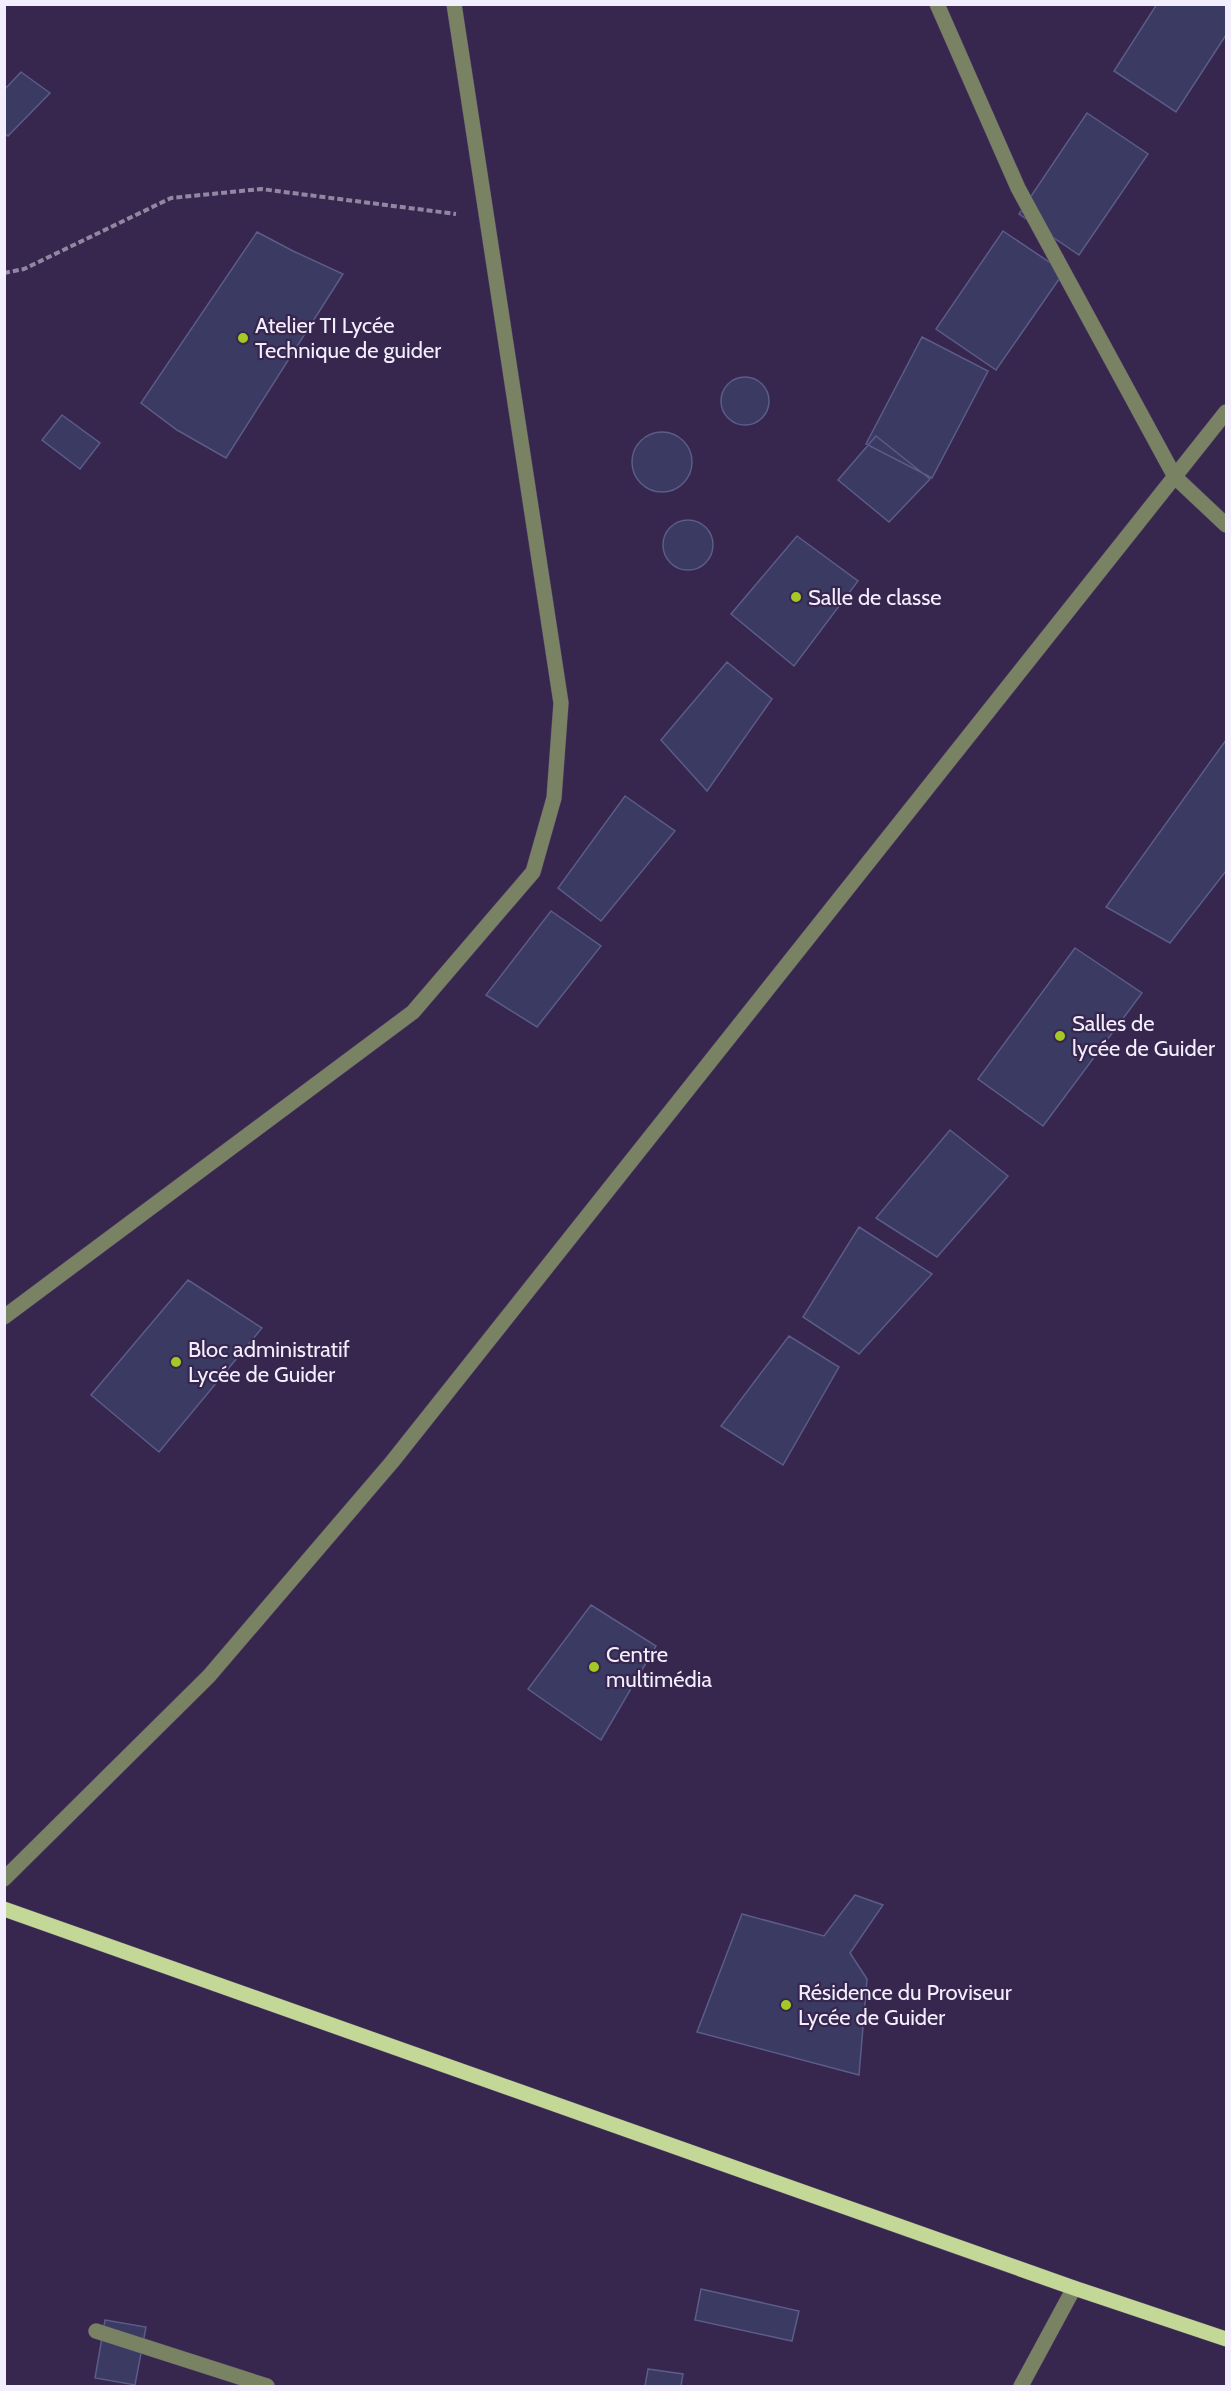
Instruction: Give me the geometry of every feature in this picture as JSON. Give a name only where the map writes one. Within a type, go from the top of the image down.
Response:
[{"type":"main road","points":[[4,1909],[1074,2288],[1227,2339]]},
{"type":"street","points":[[4,1317],[413,1012],[533,872],[554,798],[561,703],[454,4]]},
{"type":"street","points":[[936,4],[1018,188],[1175,477],[1227,525]]},
{"type":"street","points":[[4,1879],[208,1676],[392,1462],[1227,412]]},
{"type":"street","points":[[1021,2386],[1074,2288]]},
{"type":"street","points":[[96,2331],[267,2386]]},
{"type":"path","points":[[4,273],[24,269],[171,198],[261,189],[487,218]]},
{"type":"building","points":[[1157,4],[1226,4],[1226,35],[1176,112],[1114,71]]},
{"type":"building","points":[[21,72],[50,93],[8,136],[4,133],[4,90]]},
{"type":"building","points":[[1087,113],[1148,154],[1079,255],[1019,214]]},
{"type":"building","points":[[1003,231],[1064,272],[996,370],[936,329]]},
{"type":"building","name":"Atelier TI Lycée Technique de guider","points":[[257,232],[343,274],[226,458],[177,430],[141,403]]},
{"type":"building","points":[[922,337],[988,371],[932,478],[866,444]]},
{"type":"building","points":[[740,377],[750,377],[762,384],[769,396],[769,406],[762,418],[750,425],[740,425],[725,414],[721,406],[721,396],[732,381]]},
{"type":"building","points":[[62,415],[100,443],[80,469],[42,440]]},
{"type":"building","points":[[656,432],[668,432],[679,437],[687,445],[692,462],[690,474],[679,487],[668,492],[656,492],[645,487],[637,479],[632,468],[632,456],[637,445],[645,437]]},
{"type":"building","name":"Salle de classe","points":[[876,436],[930,479],[889,522],[838,480]]},
{"type":"building","points":[[693,520],[706,527],[712,535],[712,555],[706,563],[698,569],[683,570],[670,563],[664,555],[663,540],[670,527],[678,521]]},
{"type":"building","name":"Salle de classe","points":[[797,536],[858,581],[794,666],[731,614]]},
{"type":"building","points":[[727,662],[772,699],[707,791],[661,740]]},
{"type":"building","name":"Salles de lycée de Guider","points":[[1226,740],[1226,871],[1170,943],[1106,907]]},
{"type":"building","points":[[625,796],[675,831],[601,921],[558,888]]},
{"type":"building","points":[[551,911],[601,946],[537,1027],[486,995]]},
{"type":"building","name":"Salles de lycée de Guider","points":[[1075,948],[1142,993],[1043,1126],[978,1079]]},
{"type":"building","points":[[950,1130],[1008,1176],[937,1257],[876,1218]]},
{"type":"building","points":[[859,1227],[932,1274],[859,1354],[803,1317]]},
{"type":"building","name":"Bloc administratif Lycée de Guider","points":[[188,1280],[262,1328],[159,1452],[91,1395]]},
{"type":"building","points":[[789,1336],[839,1367],[783,1465],[721,1426]]},
{"type":"building","name":"Centre multimédia","points":[[591,1605],[656,1646],[601,1740],[528,1689]]},
{"type":"building","name":"Résidence du Proviseur Lycée de Guider","points":[[855,1895],[883,1905],[850,1953],[867,1979],[859,2075],[697,2032],[742,1914],[824,1936]]},
{"type":"building","points":[[701,2289],[799,2311],[792,2341],[695,2320]]},
{"type":"building","points":[[105,2320],[146,2327],[135,2385],[95,2378]]},
{"type":"building","points":[[648,2369],[683,2374],[681,2386],[645,2386]]},
{"type":"place","name":"Atelier TI Lycée Technique de guider","points":[[243,338]]},
{"type":"place","name":"Salle de classe","points":[[796,597]]},
{"type":"place","name":"Salles de lycée de Guider","points":[[1060,1036]]},
{"type":"place","name":"Bloc administratif Lycée de Guider","points":[[176,1362]]},
{"type":"place","name":"Centre multimédia","points":[[594,1667]]},
{"type":"place","name":"Résidence du Proviseur Lycée de Guider","points":[[786,2005]]}]
